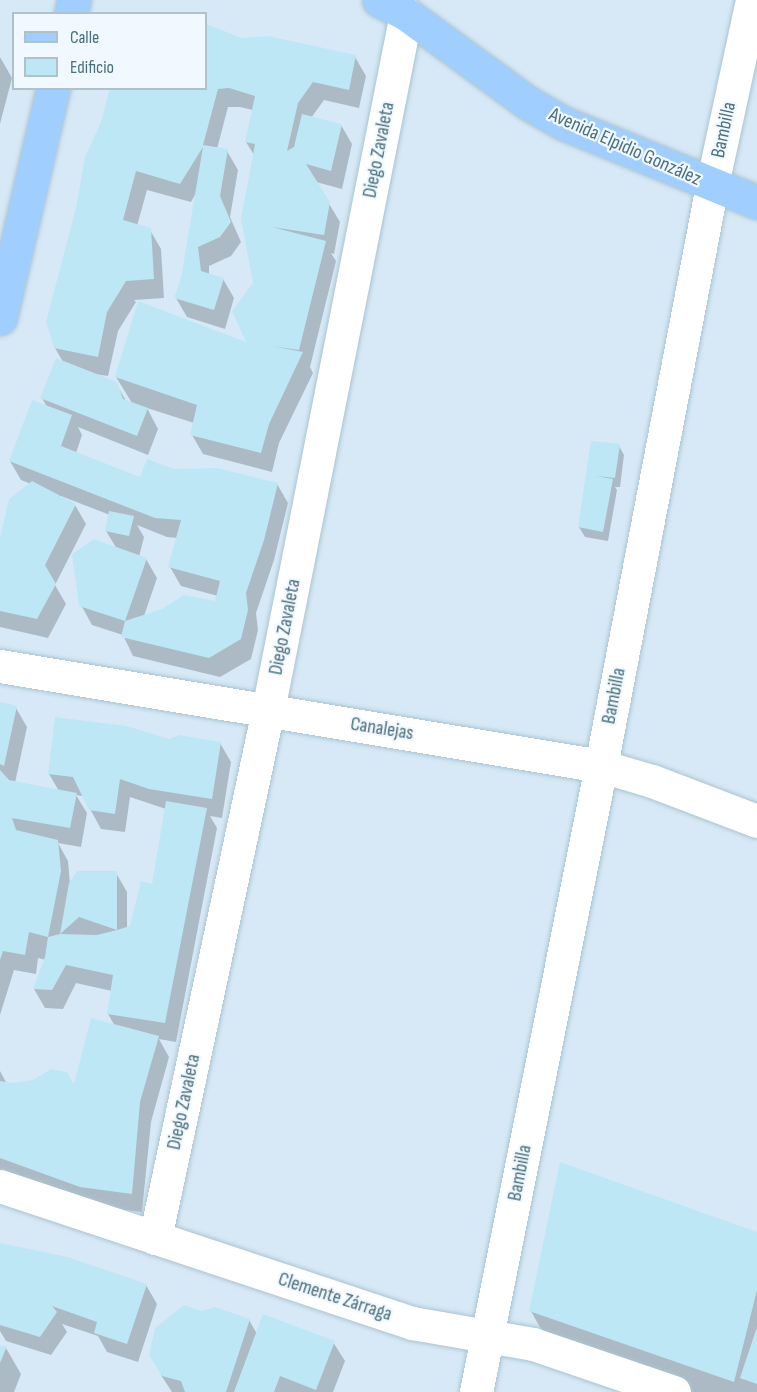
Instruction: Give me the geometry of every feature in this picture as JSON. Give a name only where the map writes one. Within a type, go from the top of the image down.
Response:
[{"type":"main road","name":"Avenida Elpidio González","points":[[392,7],[528,103],[563,123],[757,202]]},
{"type":"main road","points":[[0,318],[6,258],[52,90]]},
{"type":"street","name":"Bambilla","points":[[476,1392],[601,766],[712,185],[752,0]]},
{"type":"street","name":"Diego Zavaleta","points":[[155,1238],[268,710],[392,7]]},
{"type":"street","name":"Canalejas","points":[[0,666],[601,766],[652,781],[757,821]]},
{"type":"street","name":"Clemente Zárraga","points":[[0,1186],[412,1323],[533,1344],[674,1392]]},
{"type":"shaded area","points":[[0,0],[757,0],[757,1392],[0,1392]]},
{"type":"building","points":[[207,24],[242,38],[268,36],[356,55],[349,90],[313,82],[298,103],[287,151],[294,147],[302,114],[342,124],[331,171],[306,164],[330,202],[324,235],[272,227],[326,241],[299,350],[272,346],[303,352],[269,424],[261,453],[190,435],[197,405],[115,377],[138,301],[246,342],[232,311],[253,283],[241,219],[255,144],[245,142],[255,96],[229,88],[218,89],[203,145],[228,149],[220,196],[231,222],[220,237],[198,247],[201,271],[224,278],[214,310],[174,298],[181,278],[203,147],[180,184],[136,171],[123,220],[151,228],[154,279],[126,281],[107,312],[98,357],[54,348],[46,322],[76,208],[85,157],[101,122],[109,90],[207,90]]},
{"type":"building","points":[[56,358],[117,382],[123,399],[148,408],[137,436],[40,398]]},
{"type":"building","points":[[32,400],[72,415],[61,446],[140,477],[147,459],[174,469],[218,468],[278,483],[264,540],[246,593],[248,610],[241,639],[209,658],[121,637],[125,621],[162,609],[184,595],[215,601],[220,581],[168,567],[181,520],[155,518],[9,461]]},
{"type":"building","points":[[591,441],[620,444],[615,478],[595,476],[613,479],[603,532],[578,527]]},
{"type":"building","points":[[32,481],[76,504],[45,565],[56,584],[37,619],[0,611],[0,538],[9,499]]},
{"type":"building","points":[[109,511],[134,516],[129,536],[105,531]]},
{"type":"building","points":[[94,539],[147,558],[125,621],[79,606],[72,554]]},
{"type":"building","points":[[0,702],[17,706],[4,766],[0,764]]},
{"type":"building","points":[[55,717],[127,726],[169,739],[179,735],[221,742],[212,799],[149,789],[120,779],[115,814],[89,810],[73,777],[48,774]]},
{"type":"building","points":[[0,770],[9,780],[77,793],[70,828],[12,818],[16,830],[58,840],[61,871],[48,937],[29,932],[25,955],[3,951],[0,960]]},
{"type":"building","points":[[166,801],[207,808],[165,1023],[107,1014],[113,975],[66,965],[52,990],[33,989],[45,957],[48,937],[60,934],[97,935],[130,926],[141,881],[152,884]]},
{"type":"building","points":[[77,871],[117,871],[117,930],[79,917],[60,934],[69,883]]},
{"type":"building","points":[[91,1018],[159,1036],[140,1102],[132,1194],[80,1187],[0,1158],[0,1081],[12,1083],[33,1080],[51,1069],[67,1072],[74,1084]]},
{"type":"building","points":[[560,1162],[757,1232],[757,1290],[734,1382],[529,1311]]},
{"type":"building","points":[[0,1243],[68,1257],[147,1284],[127,1344],[94,1333],[97,1322],[52,1306],[57,1312],[40,1337],[0,1325]]},
{"type":"building","points":[[184,1305],[202,1311],[215,1307],[250,1319],[226,1392],[185,1392],[181,1381],[162,1376],[149,1355],[155,1328]]},
{"type":"building","points":[[263,1314],[335,1341],[316,1390],[280,1376],[274,1392],[234,1392]]},
{"type":"building","points":[[757,1327],[757,1384],[740,1378]]},
{"type":"building","points":[[0,1346],[7,1346],[0,1363]]}]
